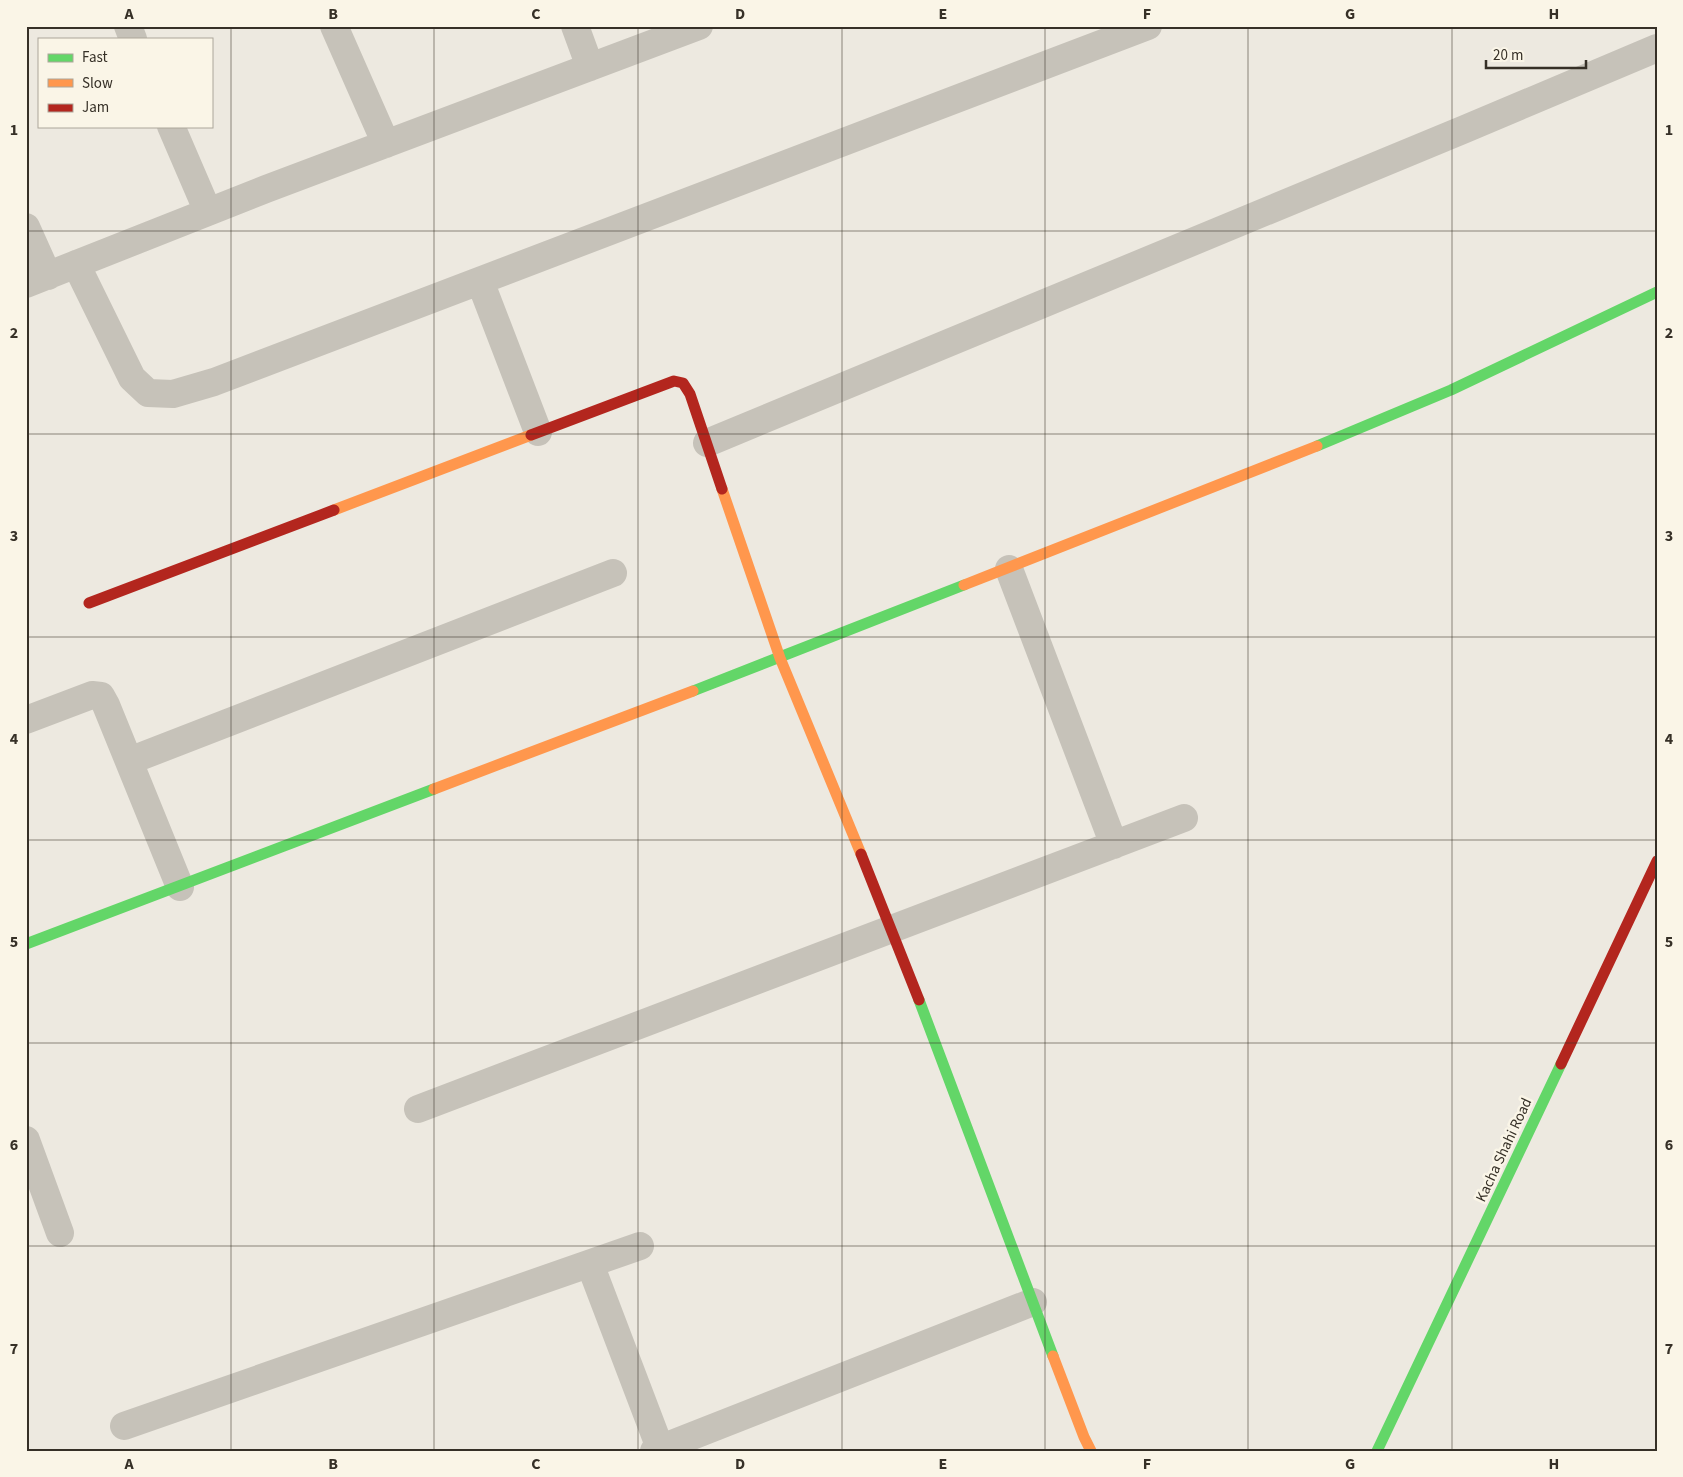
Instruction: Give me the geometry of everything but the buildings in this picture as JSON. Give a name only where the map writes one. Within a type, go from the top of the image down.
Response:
[{"type":"street","points":[[128,26],[133,38]]},
{"type":"street","points":[[334,26],[386,144]]},
{"type":"street","points":[[575,26],[590,67]]},
{"type":"street","points":[[26,227],[37,280],[208,212],[700,26]]},
{"type":"street","points":[[76,264],[132,378],[148,393],[173,394],[214,382],[1148,26]]},
{"type":"street","points":[[707,443],[1657,48]]},
{"type":"street","points":[[172,128],[208,212]]},
{"type":"street","points":[[480,281],[538,432]]},
{"type":"street","points":[[26,944],[780,658],[1292,456],[1451,390],[1657,292]]},
{"type":"street","points":[[89,603],[674,381],[683,383],[690,394],[780,658],[892,929],[1084,1437],[1091,1451]]},
{"type":"street","points":[[1008,569],[1114,845]]},
{"type":"street","points":[[129,762],[614,573]]},
{"type":"street","points":[[26,720],[92,695],[101,696],[180,887]]},
{"type":"street","points":[[418,1108],[1184,818]]},
{"type":"street","name":"Kacha Shahi Road","points":[[1377,1451],[1657,861]]},
{"type":"street","points":[[26,1140],[60,1233]]},
{"type":"street","points":[[124,1426],[640,1246]]},
{"type":"street","points":[[590,1264],[657,1449],[1033,1302]]},
{"type":"traffic: fast","points":[[1317,446],[1451,390],[1657,292]]},
{"type":"traffic: fast","points":[[693,691],[964,585]]},
{"type":"traffic: fast","points":[[26,944],[434,789]]},
{"type":"traffic: fast","points":[[919,1000],[1053,1356]]},
{"type":"traffic: fast","points":[[1377,1451],[1561,1064]]},
{"type":"traffic: slow","points":[[334,510],[531,435]]},
{"type":"traffic: slow","points":[[964,585],[1317,446]]},
{"type":"traffic: slow","points":[[722,489],[780,658],[861,854]]},
{"type":"traffic: slow","points":[[434,789],[693,691]]},
{"type":"traffic: slow","points":[[1053,1356],[1091,1451]]},
{"type":"traffic: jam","points":[[531,435],[674,381],[683,383],[690,394],[722,489]]},
{"type":"traffic: jam","points":[[89,603],[334,510]]},
{"type":"traffic: jam","points":[[861,854],[919,1000]]},
{"type":"traffic: jam","points":[[1561,1064],[1657,861]]}]
